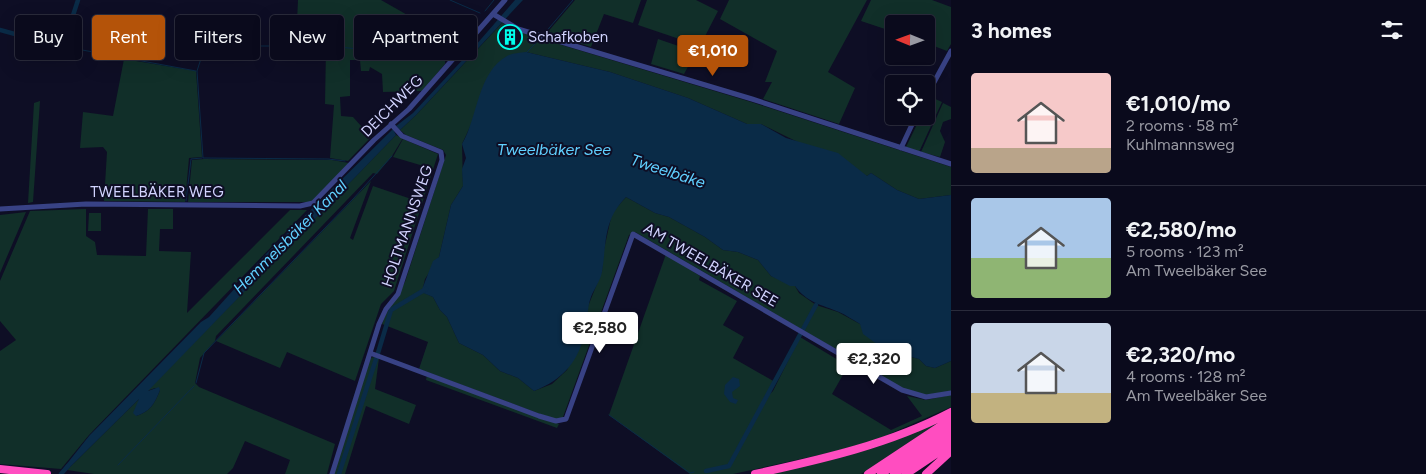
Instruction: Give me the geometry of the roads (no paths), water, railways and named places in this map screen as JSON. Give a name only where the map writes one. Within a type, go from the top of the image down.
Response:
[{"type":"highway","points":[[756,474],[853,451],[895,438],[951,412]]},
{"type":"highway","points":[[868,474],[951,419]]},
{"type":"highway","points":[[881,474],[951,428]]},
{"type":"highway","points":[[894,474],[951,436]]},
{"type":"highway","points":[[906,474],[951,444]]},
{"type":"highway","points":[[926,474],[951,451]]},
{"type":"highway","points":[[0,469],[47,474]]},
{"type":"street","name":"DEICHWEG","points":[[313,203],[409,108],[495,15],[505,0]]},
{"type":"street","points":[[495,15],[507,24],[536,35],[746,98],[951,164]]},
{"type":"street","points":[[935,80],[951,51]]},
{"type":"street","name":"HOLTMANNSWEG","points":[[332,474],[382,316],[398,294],[442,160],[440,152],[402,136],[391,124]]},
{"type":"street","points":[[901,148],[912,125]]},
{"type":"street","name":"TWEELBÄKER WEG","points":[[0,209],[86,204],[300,206],[313,203]]},
{"type":"street","name":"AM TWEELBÄKER SEE","points":[[370,353],[548,418],[560,421],[566,419],[632,234],[801,333],[915,395],[926,398],[951,393]]},
{"type":"water","points":[[515,0],[523,0],[477,49],[477,44]]},
{"type":"water","name":"Tweelbäker See","points":[[526,52],[610,72],[688,98],[747,124],[761,124],[786,138],[838,153],[867,176],[871,173],[897,190],[919,199],[951,195],[951,361],[935,368],[926,366],[919,359],[885,350],[863,334],[860,324],[842,313],[809,299],[795,286],[790,286],[771,276],[758,260],[738,252],[723,250],[705,237],[669,217],[655,213],[626,197],[613,214],[607,232],[602,272],[590,300],[583,341],[574,360],[562,375],[534,391],[518,378],[500,371],[483,355],[459,343],[447,317],[440,310],[433,297],[421,292],[433,261],[439,257],[451,205],[463,186],[462,169],[466,158],[462,144],[484,84],[497,64],[507,56]]},
{"type":"water","points":[[462,60],[467,60],[400,130],[396,126],[413,113]]},
{"type":"water","points":[[393,129],[396,135],[148,391],[159,387],[160,390],[154,403],[136,416],[133,413],[139,399],[67,470],[62,470],[89,436],[201,322],[209,317],[266,254]]},
{"type":"water","points":[[733,377],[739,379],[740,386],[732,392],[733,398],[738,400],[736,404],[730,402],[724,394],[725,385]]},
{"type":"waterway","points":[[73,15],[78,0]]},
{"type":"waterway","points":[[450,0],[480,13]]},
{"type":"waterway","points":[[485,11],[494,0]]},
{"type":"waterway","points":[[544,34],[573,0]]},
{"type":"waterway","points":[[0,30],[15,34]]},
{"type":"waterway","points":[[526,53],[539,40]]},
{"type":"waterway","points":[[345,161],[328,159],[203,158],[197,71],[205,46],[329,46],[354,49]]},
{"type":"waterway","points":[[82,50],[196,71]]},
{"type":"waterway","points":[[196,383],[204,353],[392,156]]},
{"type":"waterway","points":[[186,201],[191,159],[202,158]]},
{"type":"waterway","points":[[378,353],[391,310],[426,289]]},
{"type":"waterway","points":[[706,471],[729,466],[816,305]]},
{"type":"waterway","points":[[339,474],[376,359]]},
{"type":"waterway","points":[[118,465],[194,386]]},
{"type":"waterway","points":[[609,415],[690,473],[694,472]]},
{"type":"waterway","name":"Hemmelsbäker Kanal","points":[[61,474],[68,466]]},
{"type":"place","name":"Schafkoben","points":[[510,37]]},
{"type":"water label","name":"Tweelbäke","points":[[668,171]]}]
